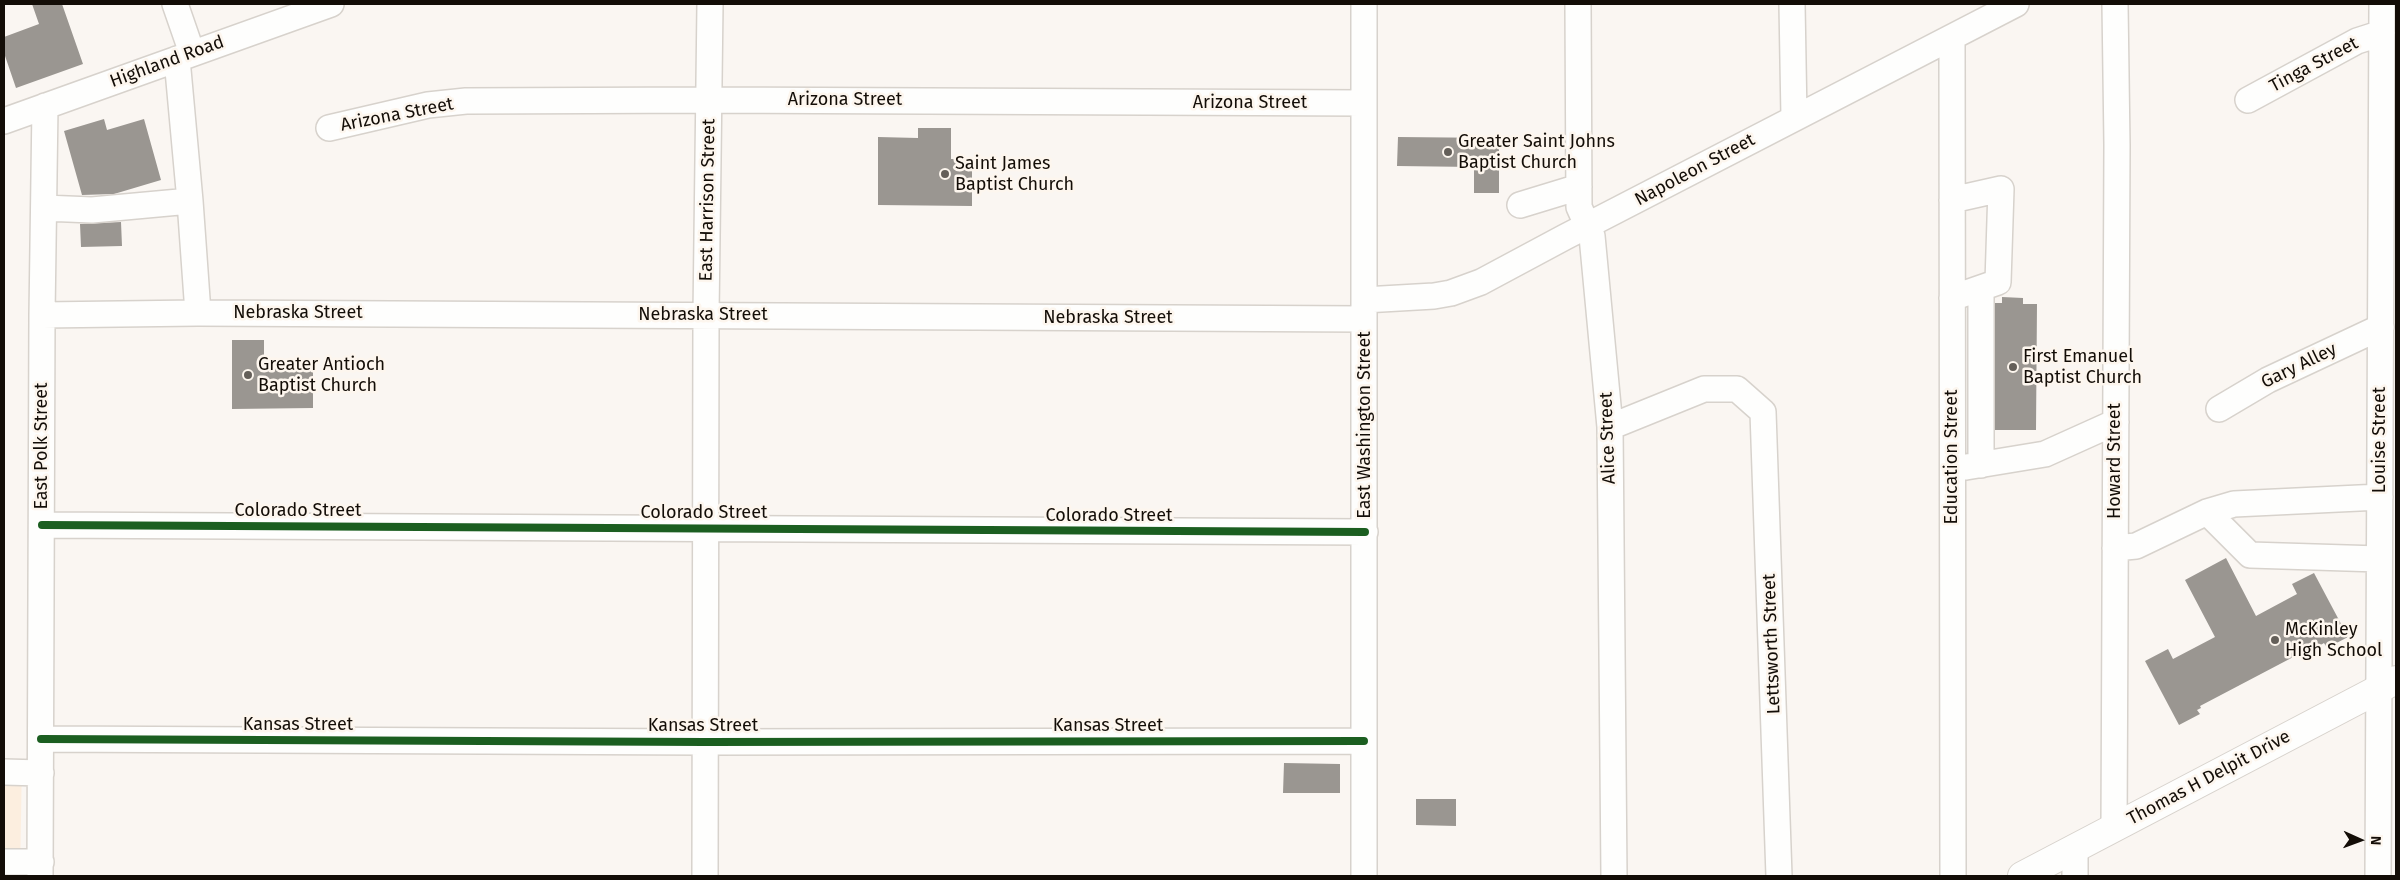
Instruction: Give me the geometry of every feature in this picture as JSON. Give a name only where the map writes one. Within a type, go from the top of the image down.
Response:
[{"type":"main road","name":"Thomas H Delpit Drive","points":[[2022,876],[2388,684]]},
{"type":"street","points":[[174,4],[185,56],[190,201],[198,313]]},
{"type":"street","name":"Highland Road","points":[[4,121],[331,4]]},
{"type":"street","name":"East Harrison Street","points":[[705,876],[706,315],[710,4]]},
{"type":"street","name":"East Washington Street","points":[[1364,4],[1364,876]]},
{"type":"street","name":"Alice Street","points":[[1578,4],[1579,207],[1592,236],[1610,427],[1614,876]]},
{"type":"street","points":[[1792,4],[1794,118]]},
{"type":"street","name":"Napoleon Street","points":[[1364,310],[1434,296],[1481,282],[2016,4]]},
{"type":"street","name":"Howard Street","points":[[2114,828],[2116,422],[2115,4]]},
{"type":"street","name":"Louise Street","points":[[2378,876],[2388,684],[2380,559],[2382,4]]},
{"type":"street","name":"Tinga Street","points":[[2248,100],[2357,41],[2382,33]]},
{"type":"street","name":"Education Street","points":[[1952,38],[1953,876]]},
{"type":"street","name":"Arizona Street","points":[[329,128],[428,105],[466,101],[709,100],[1364,104]]},
{"type":"street","name":"East Polk Street","points":[[40,869],[42,315],[45,106]]},
{"type":"street","points":[[1520,205],[1579,187]]},
{"type":"street","points":[[1952,200],[2001,189],[1998,282],[1952,298]]},
{"type":"street","points":[[44,208],[92,210],[190,201]]},
{"type":"street","points":[[1981,288],[1981,464]]},
{"type":"street","name":"Nebraska Street","points":[[42,315],[198,313],[706,315],[1364,310]]},
{"type":"street","name":"Gary Alley","points":[[2218,409],[2268,380],[2381,327]]},
{"type":"street","name":"Lettsworth Street","points":[[1610,427],[1704,389],[1737,389],[1763,412],[1780,876]]},
{"type":"street","points":[[1952,469],[2045,454],[2116,422]]},
{"type":"street","points":[[2115,548],[2136,546],[2207,512],[2234,504],[2380,497]]},
{"type":"street","points":[[2207,512],[2250,555],[2380,559]]},
{"type":"street","name":"Colorado Street","points":[[42,525],[1365,532]]},
{"type":"street","name":"Kansas Street","points":[[41,738],[705,742],[1364,741]]},
{"type":"street","points":[[4,772],[41,773]]},
{"type":"street","points":[[2075,848],[2076,876]]},
{"type":"street","points":[[4,862],[40,869]]},
{"type":"shaded area","points":[[4,761],[22,761],[20,876],[4,876]]},
{"type":"building","points":[[32,4],[62,4],[83,64],[16,88],[4,53],[4,37],[39,24]]},
{"type":"building","points":[[104,119],[107,130],[144,119],[161,180],[114,194],[82,195],[64,131]]},
{"type":"building","name":"Saint James Baptist Church","points":[[918,128],[951,128],[951,159],[972,159],[972,206],[878,205],[878,137],[918,138]]},
{"type":"building","name":"Greater Saint Johns Baptist Church","points":[[1398,137],[1499,138],[1499,193],[1474,193],[1474,167],[1397,166]]},
{"type":"building","points":[[121,222],[122,246],[81,247],[80,224]]},
{"type":"building","name":"First Emanuel Baptist Church","points":[[2002,297],[2023,298],[2023,304],[2037,304],[2036,430],[1995,430],[1995,303],[2002,303]]},
{"type":"building","points":[[232,340],[264,340],[264,364],[313,364],[313,408],[232,409]]},
{"type":"building","name":"McKinley High School","points":[[2226,558],[2256,616],[2297,594],[2292,584],[2314,573],[2348,637],[2327,648],[2324,643],[2319,646],[2318,644],[2200,706],[2201,708],[2197,710],[2200,714],[2179,725],[2145,661],[2168,649],[2173,659],[2215,637],[2185,580]]},
{"type":"building","points":[[1284,763],[1340,764],[1340,793],[1283,793]]},
{"type":"building","points":[[1416,799],[1456,799],[1456,826],[1416,825]]},
{"type":"cycle path","points":[[42,525],[1365,532]]},
{"type":"cycle path","points":[[41,739],[705,742],[1364,741]]},
{"type":"place","name":"Greater Saint Johns Baptist Church","points":[[1448,152]]},
{"type":"place","name":"Saint James Baptist Church","points":[[945,174]]},
{"type":"place","name":"First Emanuel Baptist Church","points":[[2013,367]]},
{"type":"place","name":"Greater Antioch Baptist Church","points":[[248,375]]},
{"type":"place","name":"McKinley High School","points":[[2275,640]]}]
